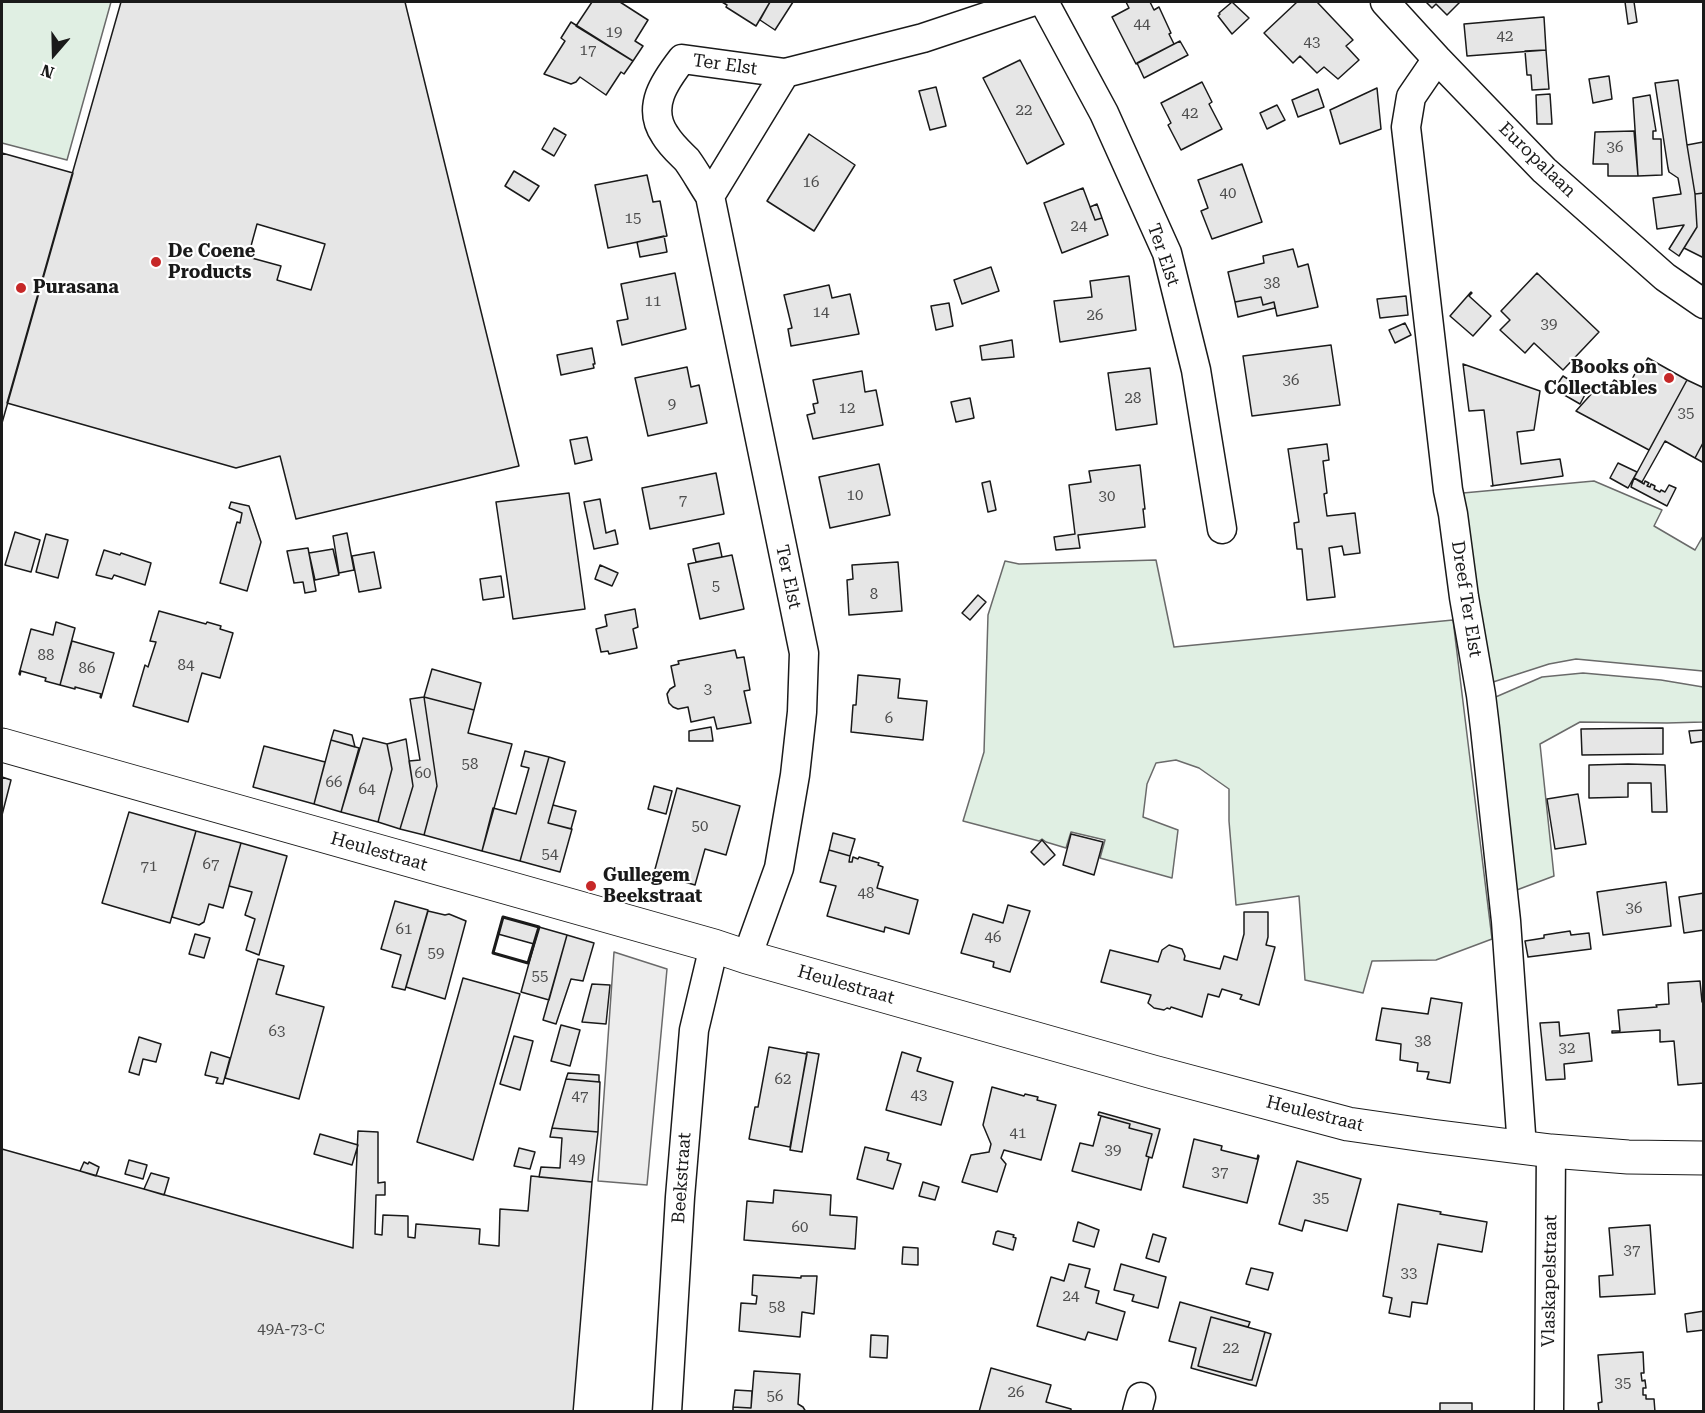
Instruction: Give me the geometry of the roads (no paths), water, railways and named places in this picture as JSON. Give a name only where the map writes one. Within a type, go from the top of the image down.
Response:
[{"type":"street","name":"Ter Elst","points":[[747,957],[779,868],[802,712],[804,653],[710,196],[687,161],[663,133],[658,119],[657,99],[666,79],[682,59],[785,73],[922,38],[1031,2]]},
{"type":"street","name":"Ter Elst","points":[[1044,2],[1104,113],[1167,253],[1196,369],[1222,529]]},
{"type":"street","name":"Europalaan","points":[[1385,2],[1544,170],[1665,277],[1704,304]]},
{"type":"street","name":"Dreef Ter Elst","points":[[1437,59],[1411,97],[1406,127],[1448,490],[1484,717],[1506,921],[1536,1150]]},
{"type":"street","name":"Ter Elst","points":[[710,196],[785,73]]},
{"type":"street","name":"Heulestraat","points":[[2,745],[1153,1072],[1348,1124],[1536,1150],[1628,1157],[1704,1158]]},
{"type":"street","name":"Beekstraat","points":[[667,1412],[680,1197],[694,1030],[714,946]]},
{"type":"street","name":"Vlaskapelstraat","points":[[1536,1150],[1549,1412]]},
{"type":"place","name":"De Coene Products","points":[[156,262]]},
{"type":"place","name":"Purasana","points":[[21,288]]},
{"type":"place","name":"Books on Collectables","points":[[1669,378]]},
{"type":"place","name":"Gullegem Beekstraat","points":[[591,886]]}]
